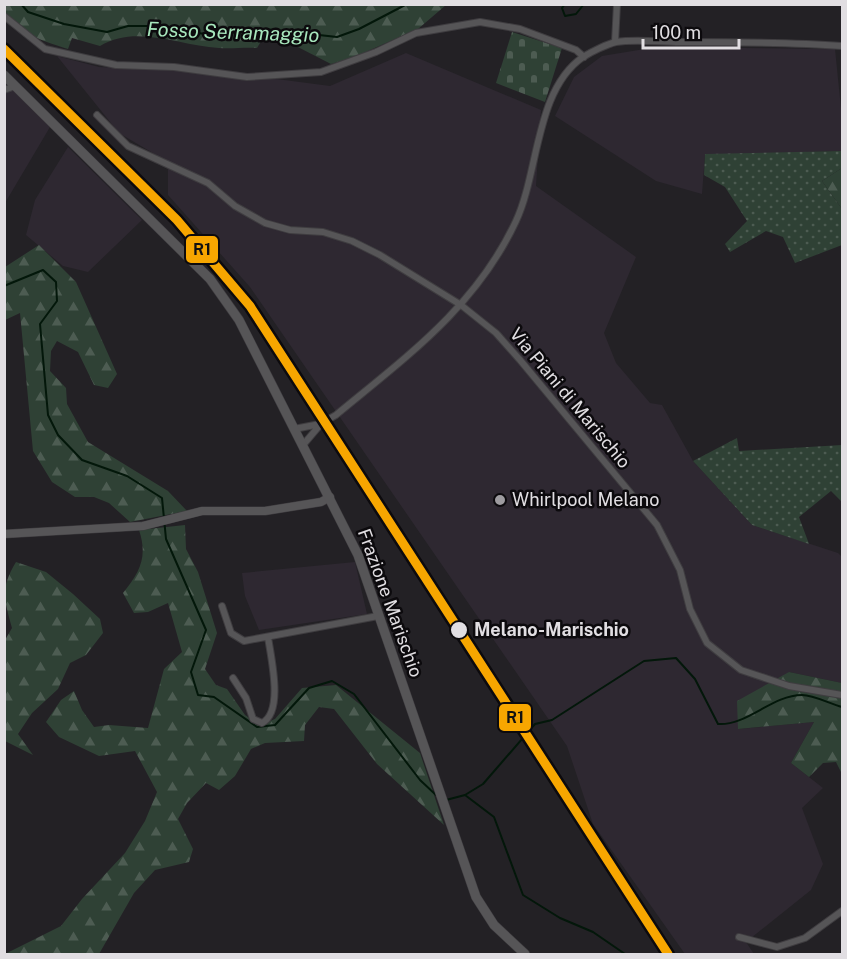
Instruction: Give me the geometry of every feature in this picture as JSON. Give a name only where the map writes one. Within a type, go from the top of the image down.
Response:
[{"type":"main road","name":"Frazione Marischio","points":[[4,75],[210,279],[225,298],[358,555],[476,897],[494,925],[525,954]]},
{"type":"street","points":[[615,42],[617,4]]},
{"type":"street","points":[[4,16],[45,49],[116,65],[174,67],[247,77],[321,72],[376,52],[417,33],[480,22],[520,29],[576,50],[584,57]]},
{"type":"street","points":[[294,429],[320,424],[336,415],[437,332],[462,304],[516,221],[535,163],[550,100],[563,75],[584,57],[615,42],[776,42],[843,46]]},
{"type":"street","points":[[4,90],[15,86]]},
{"type":"street","name":"Via Piani di Marischio","points":[[97,116],[128,146],[208,183],[235,206],[265,222],[290,230],[323,232],[352,241],[462,304],[496,333],[520,360],[657,525],[680,570],[690,609],[707,643],[741,670],[789,686],[843,695]]},
{"type":"street","points":[[303,445],[320,424]]},
{"type":"street","points":[[4,534],[152,524],[202,511],[265,511],[321,502],[330,498]]},
{"type":"street","points":[[222,606],[231,633],[244,641],[378,616]]},
{"type":"street","points":[[233,678],[246,698],[253,719],[258,723],[266,721],[272,710],[274,691],[268,638]]},
{"type":"street","points":[[740,937],[777,947],[805,938],[843,910]]},
{"type":"shaded area","points":[[657,47],[835,49],[842,118],[842,151],[705,155],[702,194],[656,181],[555,116],[574,77],[602,56]]},
{"type":"shaded area","points":[[406,53],[541,110],[536,186],[636,257],[604,333],[616,363],[650,403],[662,405],[693,461],[752,525],[838,553],[842,557],[842,683],[789,672],[739,729],[814,722],[791,763],[823,788],[802,808],[823,864],[811,890],[746,942],[754,954],[685,954],[593,824],[567,746],[250,287],[168,195],[168,162],[119,133],[57,56],[99,67],[232,73],[330,86]]},
{"type":"shaded area","points":[[5,82],[50,127],[5,203]]},
{"type":"shaded area","points":[[68,147],[142,220],[88,272],[63,266],[26,235],[35,200]]},
{"type":"shaded area","points":[[355,562],[367,614],[259,630],[245,596],[242,573]]},
{"type":"green space","points":[[5,4],[446,5],[418,29],[354,57],[331,64],[292,44],[278,39],[263,38],[257,48],[229,48],[143,36],[114,40],[100,46],[72,38],[68,49],[41,40],[20,27],[5,13]]},
{"type":"green space","points":[[512,32],[562,48],[545,102],[496,83]]},
{"type":"green space","points":[[842,151],[842,168],[822,181],[842,209],[842,245],[795,263],[783,237],[766,231],[730,252],[725,244],[747,221],[725,187],[704,175],[705,154]]},
{"type":"green space","points":[[842,168],[842,209],[822,181]]},
{"type":"green space","points":[[39,245],[76,282],[117,374],[108,388],[94,385],[78,352],[57,341],[51,351],[50,371],[66,388],[67,404],[88,442],[168,491],[187,511],[130,522],[109,503],[94,497],[75,497],[52,482],[33,451],[20,313],[5,320],[5,267]]},
{"type":"green space","points":[[737,438],[739,451],[842,445],[842,502],[831,491],[799,517],[809,544],[752,525],[693,461]]},
{"type":"green space","points":[[185,525],[186,549],[198,572],[217,633],[205,669],[216,685],[227,689],[245,715],[260,725],[275,719],[302,688],[336,685],[420,753],[444,825],[377,764],[334,709],[319,707],[305,725],[304,741],[265,743],[251,749],[235,776],[219,790],[206,783],[187,803],[178,819],[193,849],[189,862],[155,870],[134,893],[99,954],[5,954],[61,926],[82,899],[125,853],[145,821],[157,792],[135,751],[99,756],[59,737],[46,722],[61,700],[74,691],[82,710],[94,727],[109,725],[148,728],[164,669],[182,652],[168,603],[148,612],[134,613],[123,593],[141,564],[143,548],[139,530]]},
{"type":"green space","points":[[16,562],[46,572],[73,594],[100,619],[103,633],[86,655],[70,663],[58,689],[32,713],[18,734],[33,755],[5,741],[5,640],[12,628],[5,594],[8,579]]},
{"type":"green space","points":[[789,672],[842,683],[842,774],[836,762],[823,763],[809,777],[791,763],[814,722],[738,729],[737,701]]},
{"type":"waterway","name":"Fosso Serramaggio","points":[[21,4],[28,12],[64,24],[107,32],[128,26],[151,26],[212,35],[265,29],[337,37],[359,29],[407,4]]},
{"type":"waterway","name":"Fosso Serramaggio","points":[[565,4],[562,8],[565,16],[576,14],[584,4]]},
{"type":"waterway","points":[[4,286],[43,270],[56,282],[57,301],[40,324],[48,415],[58,435],[82,460],[127,476],[162,498],[166,539],[206,630],[191,672],[198,695],[214,697],[257,727],[275,725],[309,688],[332,681],[354,694],[420,780],[436,795]]},
{"type":"waterway","points":[[446,800],[465,795],[483,784],[535,724],[552,720],[644,661],[676,658],[695,679],[718,724],[739,720],[791,696],[807,695],[842,707]]},
{"type":"waterway","points":[[465,795],[494,817],[523,895],[560,918],[593,932],[625,954]]},
{"type":"transit line","name":"R1","points":[[4,49],[177,220],[250,306],[668,954]]},
{"type":"place","name":"Whirlpool Melano","points":[[500,500]]},
{"type":"place","name":"Melano-Marischio","points":[[459,630]]}]
